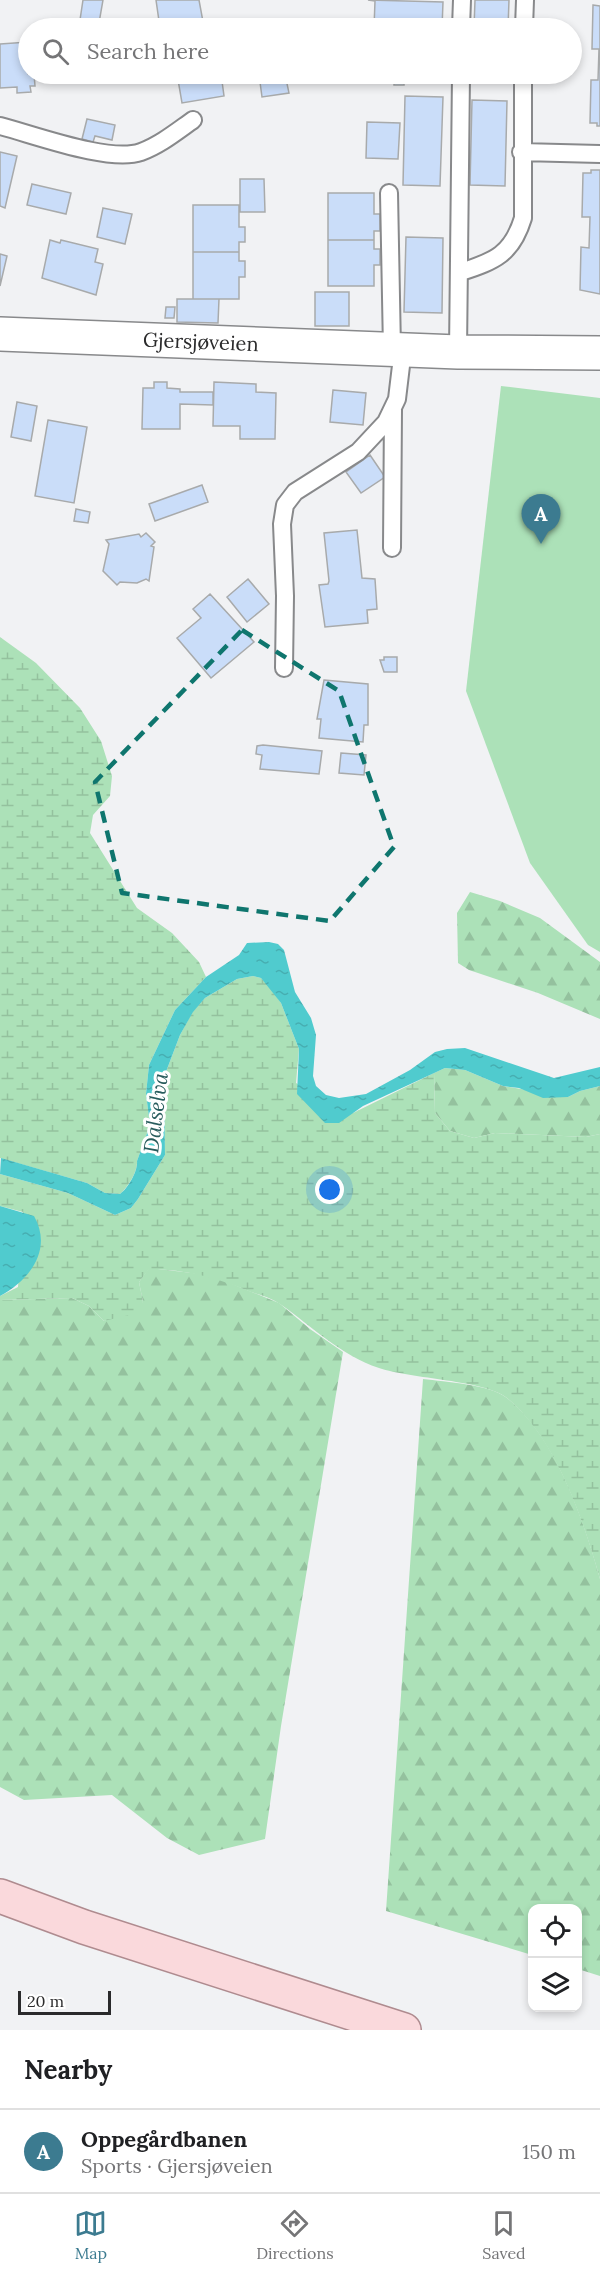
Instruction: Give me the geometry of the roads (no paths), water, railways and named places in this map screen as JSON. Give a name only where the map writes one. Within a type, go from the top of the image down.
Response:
[{"type":"main road","points":[[0,1896],[84,1927],[404,2030]]},
{"type":"street","name":"Gjersjøveien","points":[[0,334],[458,352],[600,353]]},
{"type":"lane","points":[[461,18],[462,0]]},
{"type":"lane","points":[[524,18],[525,0]]},
{"type":"lane","points":[[458,352],[461,272],[461,84]]},
{"type":"lane","points":[[461,272],[502,255],[517,238],[523,218],[521,152],[523,84]]},
{"type":"lane","points":[[0,126],[94,152],[124,154],[139,153],[160,143],[193,120]]},
{"type":"lane","points":[[521,152],[600,154]]},
{"type":"lane","points":[[284,668],[285,596],[282,524],[285,505],[295,492],[358,452],[386,422],[397,399],[397,349],[389,193]]},
{"type":"lane","points":[[392,548],[393,409]]},
{"type":"water","name":"Dalselva","points":[[247,943],[278,944],[284,950],[295,992],[311,1018],[316,1035],[313,1076],[316,1086],[326,1095],[339,1098],[366,1094],[410,1070],[435,1052],[465,1048],[554,1078],[600,1067],[600,1086],[568,1097],[543,1098],[519,1088],[503,1086],[465,1070],[445,1068],[363,1106],[339,1123],[325,1123],[297,1094],[299,1049],[281,1003],[261,978],[253,976],[237,979],[205,998],[193,1012],[180,1035],[164,1077],[165,1155],[131,1208],[115,1215],[68,1193],[0,1174],[1,1158],[87,1183],[105,1193],[120,1194],[134,1174],[150,1125],[146,1094],[149,1065],[175,1010],[206,977],[239,955]]},
{"type":"water","points":[[0,1206],[34,1216],[41,1240],[40,1252],[29,1272],[21,1281],[0,1296]]},
{"type":"place","name":"Oppegårdbanen","points":[[541,544]]}]
